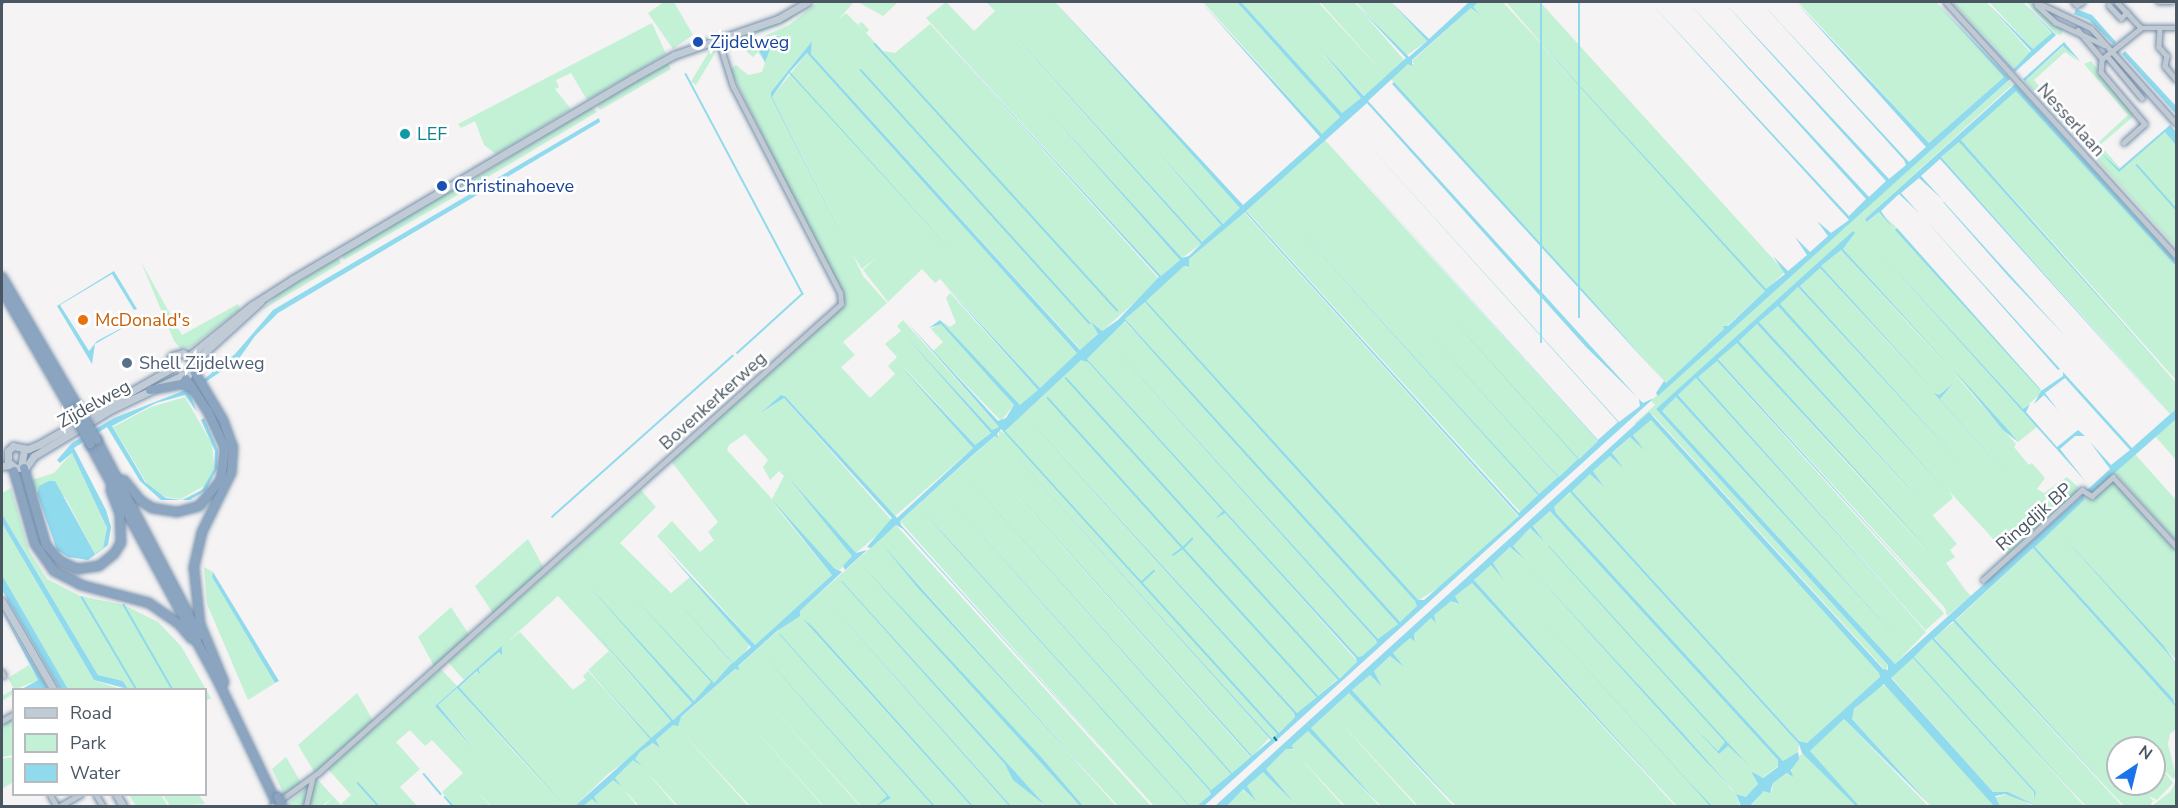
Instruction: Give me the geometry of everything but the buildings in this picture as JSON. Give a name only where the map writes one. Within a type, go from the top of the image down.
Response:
[{"type":"highway","points":[[2,278],[93,442],[221,683],[276,803],[283,806]]},
{"type":"highway","points":[[2,290],[75,409]]},
{"type":"highway","points":[[183,367],[228,430],[233,463],[202,532],[194,591],[200,624],[221,683]]},
{"type":"highway","points":[[93,442],[140,500],[152,508],[177,512],[199,506],[215,490],[226,465],[222,441],[203,396],[182,384],[148,387]]},
{"type":"highway","points":[[16,460],[41,532],[55,556],[77,568],[99,566],[114,554],[123,531],[93,442]]},
{"type":"highway","points":[[16,460],[18,481],[35,544],[54,571],[81,585],[135,598],[164,613],[190,636],[221,683]]},
{"type":"highway","points":[[102,465],[221,683]]},
{"type":"main road","points":[[718,39],[778,19],[807,2]]},
{"type":"main road","name":"Zijdelweg","points":[[16,460],[183,367],[261,300],[633,78],[674,55],[718,39]]},
{"type":"main road","name":"Zijdelweg","points":[[148,387],[183,367],[209,343]]},
{"type":"main road","name":"Zijdelweg","points":[[16,460],[52,441]]},
{"type":"main road","points":[[16,460],[14,444],[16,460]]},
{"type":"main road","points":[[2,601],[53,688]]},
{"type":"street","name":"Nesserlaan","points":[[1946,2],[2176,256]]},
{"type":"street","points":[[2035,2],[2055,22],[2078,30],[2113,52]]},
{"type":"street","points":[[2035,2],[2091,28],[2175,121]]},
{"type":"street","points":[[2074,2],[2077,5],[2082,2]]},
{"type":"street","points":[[2116,2],[2141,28]]},
{"type":"street","points":[[2158,2],[2173,2]]},
{"type":"street","points":[[2109,5],[2121,18],[2126,12]]},
{"type":"street","points":[[2124,142],[2145,124],[2101,72],[2105,58],[2141,28],[2176,28]]},
{"type":"street","points":[[2160,28],[2159,47],[2167,56],[2165,66],[2176,79]]},
{"type":"street","points":[[2078,30],[2142,98]]},
{"type":"street","name":"Bovenkerkerweg","points":[[276,803],[312,778],[841,304],[840,293],[733,87],[718,39]]},
{"type":"street","name":"Ringdijk BP","points":[[1983,580],[2082,490],[2091,496],[2113,477],[2176,546]]},
{"type":"street","points":[[306,807],[312,778]]},
{"type":"street","points":[[59,807],[79,796]]},
{"type":"green space","points":[[664,2],[674,2],[693,35],[673,49],[648,13]]},
{"type":"green space","points":[[818,2],[854,2],[838,20],[846,13],[863,30],[858,24],[862,22],[869,30],[866,33],[883,51],[895,53],[930,24],[1160,280],[1102,331],[1091,322],[1098,334],[1081,350],[811,54],[812,41],[771,92],[771,97],[849,246],[772,97],[807,53],[1077,353],[1040,388],[940,279],[935,283],[922,269],[888,302],[863,270],[878,256],[862,269],[853,255],[863,276],[887,303],[843,342],[855,355],[841,367],[870,398],[895,374],[888,366],[897,357],[885,344],[901,331],[991,433],[975,445],[899,362],[973,448],[894,517],[790,401],[784,395],[780,396],[762,413],[784,398],[893,522],[856,553],[786,476],[853,556],[840,570],[834,568],[771,501],[832,575],[755,645],[657,536],[672,521],[700,552],[714,540],[708,532],[718,522],[671,461],[812,335],[844,301],[730,69],[736,65],[748,75],[762,72],[765,63],[758,52],[753,57],[747,52],[749,43],[789,25]],"holes":[[[773,35],[779,35],[764,61],[757,47]],[[745,434],[768,460],[763,467],[770,480],[779,471],[784,476],[772,499],[727,450],[729,445]]]},
{"type":"green space","points":[[858,2],[898,2],[883,16]]},
{"type":"green space","points":[[946,2],[974,31],[995,11],[986,2],[1055,2],[1241,208],[1223,224],[1155,150],[1221,225],[1202,242],[1002,23],[1201,244],[1182,258],[1051,114],[1180,260],[1161,276],[926,18]]},
{"type":"green space","points":[[1203,2],[1237,2],[1340,117],[1327,132],[1322,134]]},
{"type":"green space","points":[[1241,2],[1318,2],[1384,74],[1320,2],[1354,2],[1405,61],[1365,96],[1320,50],[1361,98],[1342,113]]},
{"type":"green space","points":[[1356,2],[1391,2],[1427,41],[1406,56]]},
{"type":"green space","points":[[1478,2],[1503,2],[1577,85],[1506,2],[1540,2],[1785,272],[1666,383],[1391,79],[1408,64],[1414,64],[1412,61],[1471,8],[1479,15],[1472,6]]},
{"type":"green space","points":[[1798,2],[1936,2],[2004,77],[1929,143]]},
{"type":"green space","points":[[1952,2],[1986,2],[2031,53],[2015,69]]},
{"type":"green space","points":[[1989,2],[2023,2],[2052,34],[2033,49]]},
{"type":"green space","points":[[2026,2],[2032,2],[2049,19],[2064,27],[2061,35],[2056,34]]},
{"type":"green space","points":[[810,3],[788,21],[724,47],[726,39],[774,24]]},
{"type":"green space","points":[[652,23],[666,54],[587,100],[571,73],[556,80],[559,87],[555,89],[571,109],[496,154],[484,145],[475,121],[461,128],[458,124]]},
{"type":"green space","points":[[713,45],[718,48],[696,85],[691,82]]},
{"type":"green space","points":[[2064,46],[2079,62],[2065,52],[2034,80],[2043,91],[2038,95],[2025,81]]},
{"type":"green space","points":[[2091,61],[2134,116],[2100,145],[2121,169],[2165,132],[2176,144],[2176,247],[2091,153],[2091,149],[2128,115],[2084,64]]},
{"type":"green space","points":[[667,62],[671,69],[600,110],[598,107],[600,102]]},
{"type":"green space","points":[[2008,81],[2012,85],[1865,219],[1868,222],[1879,212],[1894,225],[2043,392],[2023,409],[1875,247],[2037,427],[2018,442],[1951,370],[2016,444],[2014,447],[2029,465],[2032,463],[2045,478],[2037,489],[2044,493],[2067,477],[2078,487],[2077,492],[2008,555],[1949,491],[1953,498],[1933,515],[1929,511],[1957,544],[1950,550],[1955,557],[1946,563],[1971,596],[1947,616],[1945,608],[1718,359],[1737,342],[1933,558],[1739,341],[1757,324],[1927,509],[1759,322],[1778,305],[1946,489],[1779,304],[1798,287],[1967,470],[1800,286],[1819,267],[1916,373],[1821,266],[1841,250],[1949,368],[1843,249],[1855,233],[1656,409],[1888,665],[1886,671],[1653,415],[1649,414],[1636,427],[1635,423],[1655,405],[1651,401],[1654,398]],"holes":[[[1955,383],[1940,399],[2037,507],[1935,394],[1939,395]]]},
{"type":"green space","points":[[2016,90],[2176,266],[2176,380],[1961,140]]},
{"type":"green space","points":[[591,107],[597,112],[466,190],[463,186]]},
{"type":"green space","points":[[1325,140],[1598,441],[1559,477],[1507,419],[1558,477],[1539,494],[1268,196],[1538,495],[1522,514],[1246,210]]},
{"type":"green space","points":[[1959,141],[2176,383],[2176,409],[2170,414],[1941,157]]},
{"type":"green space","points":[[459,186],[463,192],[344,260],[342,255]]},
{"type":"green space","points":[[1244,212],[1519,517],[1442,585],[1418,601],[1149,306],[1415,601],[1418,606],[1400,622],[1199,402],[1398,624],[1378,639],[1119,353],[1376,640],[1377,643],[1362,656],[1358,657],[1087,359],[1124,321],[1176,376],[1125,319],[1144,302],[1147,304],[1145,300],[1184,266],[1188,268],[1189,259]]},
{"type":"green space","points":[[338,258],[341,263],[262,310],[278,294]]},
{"type":"green space","points":[[141,262],[182,335],[238,304],[240,309],[191,347],[181,349],[174,341]]},
{"type":"green space","points":[[950,293],[1038,390],[1027,402],[1020,405],[1015,401],[940,320],[950,327],[956,323],[946,298]]},
{"type":"green space","points":[[903,320],[999,427],[992,430],[901,331],[897,326]]},
{"type":"green space","points":[[941,323],[1014,405],[1001,421],[933,351],[943,342],[931,329]]},
{"type":"green space","points":[[1081,359],[1088,362],[1224,511],[1219,517],[1225,512],[1358,662],[1297,713],[1045,436],[1294,713],[1295,717],[1279,733],[1216,664],[1277,734],[1272,739],[1002,441],[1269,738],[1252,757],[981,455],[1251,758],[1232,773],[1030,549],[1231,774],[1211,790],[941,490],[1209,790],[1211,794],[1197,806],[1190,806],[1107,715],[1189,806],[1154,806],[900,521],[995,436],[999,438],[999,430],[1007,435],[1004,428]],"holes":[[[921,510],[954,545],[1100,707]]]},
{"type":"green space","points":[[1716,360],[1944,613],[1926,630],[1697,377]]},
{"type":"green space","points":[[1696,378],[1926,632],[1895,664],[1662,411],[1676,397],[1907,649],[1678,395]]},
{"type":"green space","points":[[185,397],[212,444],[214,468],[207,484],[181,499],[166,497],[149,487],[113,427],[151,407]]},
{"type":"green space","points":[[2176,417],[2176,460],[2155,436]]},
{"type":"green space","points":[[1651,420],[1879,673],[1880,677],[1807,743],[1799,741],[1572,491],[1590,474],[1604,487],[1593,471],[1610,456],[1624,469],[1612,454],[1630,437],[1639,444],[1633,434]]},
{"type":"green space","points":[[72,453],[107,528],[103,548],[95,554],[65,497],[37,489],[34,494],[32,480],[54,473]]},
{"type":"green space","points":[[2135,454],[2176,500],[2176,541],[2118,476],[2111,473]]},
{"type":"green space","points":[[2114,481],[2176,551],[2176,660],[2058,531],[2176,663],[2176,703],[2035,547],[2085,496],[2089,500]]},
{"type":"green space","points":[[11,488],[29,551],[47,579],[80,596],[124,605],[158,622],[181,646],[205,688],[127,688],[123,681],[98,675],[2,514],[2,493]]},
{"type":"green space","points":[[641,490],[656,507],[620,543],[671,593],[690,577],[750,644],[740,660],[733,663],[717,645],[733,665],[694,701],[643,647],[692,703],[673,720],[558,596],[506,643],[520,632],[573,690],[586,680],[583,676],[588,671],[650,739],[641,750],[608,774],[575,806],[491,806],[477,791],[490,806],[454,806],[442,792],[463,773],[432,740],[425,746],[410,730],[396,742],[420,769],[400,787],[417,806],[344,806],[341,804],[351,795],[328,769],[441,669],[457,686],[435,706],[475,749],[438,705],[457,688],[552,794],[459,687],[478,671],[481,673],[479,669],[503,648],[464,680],[448,662]]},
{"type":"green space","points":[[1571,492],[1799,744],[1798,752],[1783,761],[1556,513],[1554,507]]},
{"type":"green space","points":[[1550,511],[1778,760],[1778,766],[1762,778],[1751,770],[1758,784],[1747,797],[1736,794],[1740,806],[1677,806],[1474,580],[1491,565],[1504,579],[1493,563],[1510,547],[1524,560],[1512,546],[1530,528],[1545,542],[1533,525]],"holes":[[[1526,563],[1681,731],[1734,791],[1733,791]],[[1573,573],[1750,768],[1728,746],[1719,754],[1692,723],[1718,751],[1726,742]]]},
{"type":"green space","points":[[2,523],[94,680],[117,688],[67,688],[2,575]]},
{"type":"green space","points":[[896,525],[1151,806],[1118,806],[882,544],[1116,806],[1083,806],[998,715],[1080,806],[1046,806],[842,581],[1044,806],[1011,806],[823,596],[1009,806],[973,806],[803,620],[971,806],[935,806],[780,634],[933,806],[877,806],[889,796],[809,707],[887,796],[876,806],[861,806],[742,674],[860,806],[824,806],[741,714],[823,806],[750,806],[680,730],[748,806],[678,806],[644,769],[676,806],[639,806],[623,789],[637,806],[583,806],[592,799],[596,802],[594,797],[613,780],[620,785],[615,778],[640,752],[654,743],[660,748],[656,740]]},
{"type":"green space","points":[[528,539],[545,570],[494,615],[475,586]]},
{"type":"green space","points":[[2033,548],[2176,707],[2176,729],[2170,734],[2168,744],[2176,776],[2173,779],[2166,772],[2166,736],[2106,736],[2106,786],[1955,621]]},
{"type":"green space","points":[[204,567],[213,572],[212,577],[275,683],[248,700],[207,604]]},
{"type":"green space","points":[[1472,583],[1675,806],[1456,806],[1352,690],[1370,675],[1382,687],[1374,671],[1390,656],[1403,666],[1393,653],[1411,637],[1416,640],[1414,634],[1431,618],[1436,623],[1433,615],[1452,600],[1457,605],[1455,596]]},
{"type":"green space","points":[[451,607],[470,636],[432,670],[433,664],[418,637]]},
{"type":"green space","points":[[1954,622],[2106,788],[2106,796],[2113,796],[2122,806],[2086,806],[2022,737],[2084,806],[2037,806],[2008,792],[1993,792],[1891,677],[1913,658],[2034,792],[2033,799],[2036,792],[1914,657],[1932,639],[1966,676],[1934,637]]},
{"type":"green space","points":[[609,651],[672,721],[651,740],[588,670]]},
{"type":"green space","points":[[29,665],[38,680],[13,688],[8,678]]},
{"type":"green space","points":[[1888,685],[1994,806],[1931,806],[1852,719],[1853,711],[1865,699],[1880,686]]},
{"type":"green space","points":[[12,690],[12,695],[2,701],[2,696]]},
{"type":"green space","points":[[357,693],[374,722],[315,773],[298,745]]},
{"type":"green space","points":[[1349,693],[1453,806],[1418,806],[1333,714],[1416,806],[1381,806],[1311,728]]},
{"type":"green space","points":[[12,717],[12,755],[2,757],[2,723]]},
{"type":"green space","points":[[1844,719],[1928,806],[1751,806],[1764,791],[1772,791],[1773,783],[1788,773],[1792,776],[1792,767],[1800,755],[1810,751]]},
{"type":"green space","points":[[1308,731],[1328,749],[1379,806],[1345,806],[1295,752],[1343,806],[1297,806],[1266,769],[1286,748],[1293,750],[1291,745]]},
{"type":"green space","points":[[12,757],[12,783],[2,789],[2,759]]},
{"type":"green space","points":[[286,757],[302,784],[286,799],[272,769]]},
{"type":"green space","points":[[1263,771],[1296,806],[1227,806],[1242,789],[1257,802],[1247,786]]},
{"type":"green space","points":[[2166,773],[2173,783],[2166,790]]},
{"type":"green space","points":[[317,779],[342,806],[324,806],[332,798],[322,806],[285,806]]},
{"type":"green space","points":[[2176,781],[2176,806],[2152,806],[2166,796]]},
{"type":"green space","points":[[2008,794],[2032,806],[2000,806],[1993,798]]},
{"type":"green space","points":[[130,796],[162,796],[168,806],[136,806]]},
{"type":"green space","points":[[164,796],[200,796],[205,804],[170,806]]},
{"type":"green space","points":[[2115,796],[2149,796],[2153,801],[2150,806],[2124,806]]},
{"type":"green space","points":[[2149,796],[2161,796],[2157,800]]},
{"type":"water","points":[[1055,2],[1243,205],[1320,137],[1201,2],[1322,134],[1340,117],[1237,2],[1241,2],[1342,113],[1361,98],[1320,49],[1364,96],[1406,58],[1354,2],[1409,57],[1427,41],[1391,2],[1429,39],[1469,2],[1478,2],[1473,7],[1480,15],[1471,8],[1412,60],[1412,66],[1408,64],[1368,101],[1637,397],[1586,347],[1367,103],[1246,211],[1519,513],[1538,495],[1268,196],[1539,494],[1558,477],[1421,325],[1559,477],[1578,459],[1441,307],[1579,459],[1598,441],[1330,143],[1598,440],[1618,422],[1348,122],[1619,422],[1640,406],[1639,399],[1643,403],[1654,398],[1204,806],[1197,806],[1211,794],[1209,790],[941,490],[1211,790],[1231,774],[962,472],[1232,773],[1251,757],[982,455],[1252,756],[1271,740],[995,436],[900,521],[901,525],[1154,806],[903,529],[896,525],[871,548],[867,547],[892,518],[784,398],[761,413],[781,395],[785,396],[897,518],[973,448],[898,363],[975,445],[991,433],[901,331],[992,430],[999,427],[905,320],[998,421],[1006,418],[1014,405],[941,324],[929,328],[940,320],[1020,405],[1038,390],[942,282],[1040,388],[1077,353],[807,53],[790,72],[961,261],[789,73],[772,97],[848,247],[771,97],[771,92],[812,41],[811,54],[1080,350],[1098,334],[1091,322],[1102,331],[1118,320],[1159,277],[929,23],[1161,276],[1180,260],[1049,112],[1182,258],[1189,256],[1201,244],[1003,23],[1202,242],[1221,225],[1155,149],[1223,224],[1240,208]],"holes":[[[1245,212],[1519,516],[1424,600],[1418,600],[1146,301],[1184,266],[1189,267],[1189,259]],[[1145,302],[1415,601],[1417,606],[1400,622],[1125,319]],[[1125,321],[1398,624],[1378,639],[1108,341],[1376,640],[1377,643],[1358,657],[1087,359]],[[1081,360],[1088,362],[1223,511],[1215,519],[1225,513],[1356,658],[1357,662],[1340,678],[1297,713],[1025,415],[1294,713],[1295,717],[1279,733],[1005,431]],[[1001,429],[1277,734],[1272,739],[997,434]]]},
{"type":"water","points":[[1503,2],[1766,289],[1785,274],[1773,256],[1788,271],[1807,255],[1795,237],[1810,252],[1828,236],[1817,221],[1831,233],[1849,220],[1650,2],[1849,216],[1866,199],[1688,2],[1869,197],[1886,181],[1724,2],[1889,179],[1906,165],[1904,160],[1761,2],[1909,162],[1926,147],[1796,2],[1929,143],[2004,77],[1936,2],[2010,79],[1658,396],[1656,393],[1664,381],[1666,383],[1724,329],[1723,326],[1728,326],[1765,291]]},
{"type":"water","points":[[1540,2],[1542,2],[1542,343],[1540,343]]},
{"type":"water","points":[[1578,2],[1580,2],[1580,318],[1578,318]]},
{"type":"water","points":[[1950,2],[2014,69],[2031,51],[1986,2],[2033,49],[2052,33],[2023,2],[2056,35],[2015,72]]},
{"type":"water","points":[[2076,9],[2092,15],[2116,42],[2114,45],[2089,20],[2074,14]]},
{"type":"water","points":[[779,35],[771,47],[765,62],[757,47]]},
{"type":"water","points":[[2064,42],[2081,62],[2063,46],[2025,81],[2054,116],[2023,79]]},
{"type":"water","points":[[2125,51],[2176,106],[2176,114],[2122,54]]},
{"type":"water","points":[[1394,82],[1582,289],[1660,377],[1392,84]]},
{"type":"water","points":[[2015,84],[2176,261],[2176,266],[2016,91],[1961,140],[2176,383],[1959,142],[1941,157],[2167,412],[1940,159],[1921,176],[1942,199],[1919,178],[1901,193],[1919,213],[1899,194],[1881,211],[1892,227],[1879,212],[1867,222],[1865,219]]},
{"type":"water","points":[[599,118],[600,122],[278,313],[255,336],[238,360],[204,383],[203,380],[235,354],[273,310]]},
{"type":"water","points":[[2170,125],[2176,132],[2176,145],[2165,132],[2119,172],[2100,152],[2119,169]]},
{"type":"water","points":[[1944,202],[2066,337],[2009,277]]},
{"type":"water","points":[[1922,216],[2060,369],[2058,370]]},
{"type":"water","points":[[1897,228],[2040,389],[2040,390],[1895,230]]},
{"type":"water","points":[[1853,231],[1855,233],[1843,249],[1950,367],[1841,250],[1821,266],[1933,390],[1820,268],[1800,286],[1967,470],[1798,287],[1780,304],[1946,490],[1778,306],[1759,322],[1927,508],[1757,324],[1739,341],[1935,557],[1737,343],[1718,359],[1946,612],[1717,361],[1698,377],[1926,632],[1696,378],[1678,395],[1907,649],[1676,397],[1662,411],[1895,664],[2084,494],[2084,500],[2035,547],[2173,699],[2176,707],[2033,548],[1955,620],[2106,787],[1953,621],[1934,638],[2086,806],[1932,639],[1914,657],[2036,792],[2034,800],[2034,792],[1913,658],[1891,678],[1993,792],[2008,792],[2037,806],[2005,794],[1995,796],[2000,806],[1994,806],[1884,684],[1854,709],[1852,719],[1931,806],[1844,719],[1810,751],[1859,806],[1856,806],[1802,753],[1799,744],[1570,492],[1554,507],[1556,513],[1783,761],[1798,752],[1799,759],[1791,770],[1793,777],[1787,773],[1773,783],[1770,793],[1764,791],[1750,806],[1741,806],[1736,794],[1746,797],[1758,784],[1751,771],[1763,778],[1778,767],[1778,760],[1550,511],[1533,526],[1545,542],[1530,528],[1513,546],[1525,560],[1510,547],[1493,563],[1504,580],[1491,565],[1474,580],[1677,806],[1472,583],[1455,596],[1459,604],[1451,601],[1434,615],[1436,623],[1431,618],[1414,634],[1415,641],[1410,638],[1393,653],[1404,667],[1390,656],[1374,671],[1382,687],[1370,675],[1352,690],[1456,806],[1349,693],[1311,728],[1381,806],[1308,731],[1292,745],[1293,749],[1286,749],[1266,769],[1297,806],[1263,772],[1247,786],[1257,802],[1243,789],[1227,806],[1215,806],[1649,412],[1883,669],[1888,670],[1888,665],[1656,409]],"holes":[[[1651,420],[1879,673],[1880,677],[1807,743],[1799,741],[1572,491],[1590,474],[1604,487],[1593,471],[1610,456],[1624,469],[1612,453],[1630,437],[1644,450],[1633,435]]]},
{"type":"water","points":[[1875,247],[2023,409],[2030,404],[2026,412],[2057,447],[2078,430],[2085,436],[2075,436],[2060,449],[2086,482]]},
{"type":"water","points":[[114,271],[137,309],[134,310],[112,274],[60,305],[89,351],[97,341],[144,316],[95,344],[92,364],[57,306]]},
{"type":"water","points":[[1953,369],[2009,431],[2018,442],[2003,430]]},
{"type":"water","points":[[2063,372],[2132,448],[2176,409],[2176,419],[2092,493],[2087,490],[2110,469],[2090,442],[2111,465],[2130,450],[2065,378],[2045,393],[2058,410],[2044,395],[2034,404],[2041,391],[2063,376]]},
{"type":"water","points":[[1954,383],[1940,399],[2037,508],[1934,393],[1939,395]]},
{"type":"water","points":[[188,389],[197,412],[185,395],[156,403],[112,426],[145,482],[166,498],[182,500],[161,500],[140,481],[107,427],[74,448],[106,510],[111,527],[108,545],[88,560],[68,557],[57,550],[37,493],[39,486],[55,481],[95,554],[103,548],[107,528],[72,453],[60,463],[57,460],[72,443],[114,418]]},
{"type":"water","points":[[204,418],[218,450],[217,469],[206,490],[190,500],[182,500],[202,490],[214,469],[215,451],[201,420]]},
{"type":"water","points":[[786,475],[856,553],[867,550],[845,570],[843,566],[852,556]]},
{"type":"water","points":[[772,500],[834,568],[842,572],[800,611],[800,616],[777,631],[738,666],[739,670],[735,669],[681,717],[678,726],[673,725],[656,740],[660,748],[653,743],[640,752],[635,759],[642,766],[633,760],[615,778],[621,786],[613,780],[594,797],[598,804],[592,799],[583,806],[575,806],[650,739],[589,670],[651,738],[671,721],[592,629],[673,720],[692,703],[588,585],[694,701],[711,682],[633,596],[714,683],[732,663],[675,599],[733,663],[751,647],[664,548],[755,645],[832,575]]},
{"type":"water","points":[[921,510],[954,545],[1190,806],[1189,806]]},
{"type":"water","points":[[2,514],[98,675],[123,681],[127,688],[94,680],[2,523]]},
{"type":"water","points":[[2058,531],[2163,645],[2176,663]]},
{"type":"water","points":[[882,544],[928,596],[1118,806],[918,588]]},
{"type":"water","points":[[1548,546],[1750,767],[1728,746],[1719,754],[1691,723],[1718,751],[1725,742]]},
{"type":"water","points":[[860,563],[1042,758],[1083,806],[1080,806]]},
{"type":"water","points":[[1526,563],[1681,731],[1734,791],[1698,753]]},
{"type":"water","points":[[213,572],[279,681],[275,683],[212,577]]},
{"type":"water","points":[[2,575],[67,688],[59,688],[2,590]]},
{"type":"water","points":[[841,581],[1046,806],[1013,780],[1005,764]]},
{"type":"water","points":[[1508,581],[1689,782],[1712,806],[1710,806]]},
{"type":"water","points":[[823,596],[892,673],[1011,806],[1009,806]]},
{"type":"water","points":[[2,611],[47,688],[24,688],[38,680]]},
{"type":"water","points":[[803,619],[812,626],[973,806],[971,806]]},
{"type":"water","points":[[780,634],[935,806],[933,806]]},
{"type":"water","points":[[502,646],[502,655],[499,652],[479,669],[480,674],[477,671],[459,687],[565,806],[457,688],[438,705],[474,749],[435,706]]},
{"type":"water","points":[[761,652],[891,798],[876,806],[887,796]]},
{"type":"waterway","points":[[875,44],[1117,310]]},
{"type":"waterway","points":[[861,70],[1090,323]]},
{"type":"waterway","points":[[686,74],[803,294],[738,353]]},
{"type":"waterway","points":[[2137,165],[2176,209]]},
{"type":"waterway","points":[[552,517],[733,356]]},
{"type":"waterway","points":[[1066,378],[1339,679]]},
{"type":"waterway","points":[[1048,398],[1183,548],[1192,539]]},
{"type":"waterway","points":[[1173,555],[1183,548],[1318,697]]},
{"type":"waterway","points":[[1142,582],[1154,571]]},
{"type":"waterway","points":[[82,597],[136,688]]},
{"type":"waterway","points":[[124,605],[172,688]]},
{"type":"waterway","points":[[424,774],[441,794]]},
{"type":"waterway","points":[[358,783],[379,806]]},
{"type":"waterway","points":[[445,797],[453,806]]},
{"type":"ferry route","points":[[1274,737],[1277,741]]},
{"type":"place","name":"Zijdelweg","points":[[698,42]]},
{"type":"place","name":"LEF","points":[[405,134]]},
{"type":"place","name":"Christinahoeve","points":[[442,186]]},
{"type":"place","name":"McDonald's","points":[[83,320]]},
{"type":"place","name":"Shell Zijdelweg","points":[[127,363]]}]
